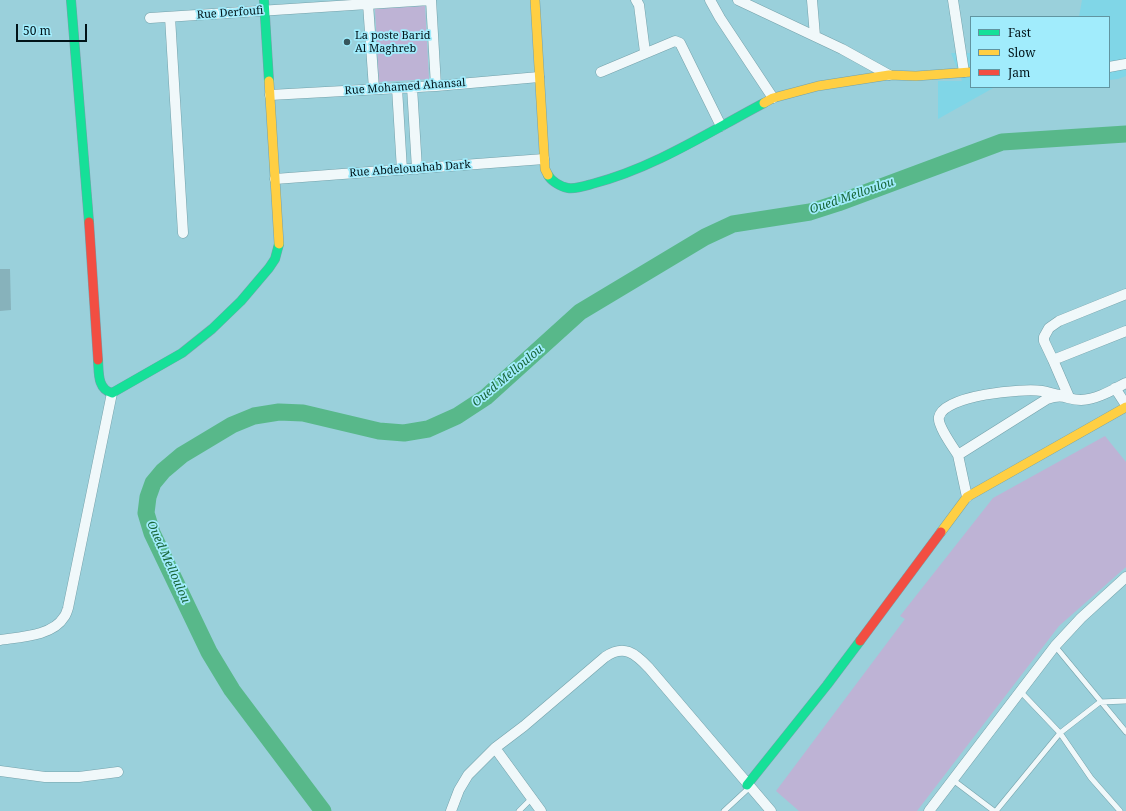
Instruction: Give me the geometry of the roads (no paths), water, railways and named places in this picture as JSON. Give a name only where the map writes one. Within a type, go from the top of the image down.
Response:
[{"type":"street","points":[[71,0],[99,376],[102,388],[106,391],[112,392],[192,346],[241,301],[269,268],[276,254],[279,239],[264,0]]},
{"type":"street","points":[[430,0],[436,86]]},
{"type":"street","name":"Rue Derfoufi","points":[[150,18],[394,1],[430,0]]},
{"type":"street","points":[[535,0],[545,169],[550,178],[567,188],[575,188],[599,182],[665,156],[773,98],[818,86],[889,75],[916,76],[968,72],[953,0]]},
{"type":"street","points":[[636,0],[639,5],[645,52]]},
{"type":"street","points":[[710,0],[720,18],[773,98]]},
{"type":"street","points":[[738,0],[814,36],[889,75]]},
{"type":"street","points":[[812,0],[814,36]]},
{"type":"street","points":[[368,4],[374,89]]},
{"type":"street","points":[[170,17],[183,233]]},
{"type":"street","points":[[601,72],[675,40],[680,43],[721,126]]},
{"type":"street","points":[[1110,67],[1126,64]]},
{"type":"street","name":"Rue Mohamed Ahansal","points":[[270,95],[436,86],[539,77]]},
{"type":"street","points":[[412,87],[417,169]]},
{"type":"street","points":[[397,88],[402,170]]},
{"type":"street","name":"Rue Abdelouahab Dark","points":[[275,179],[544,159]]},
{"type":"street","points":[[1066,396],[1054,360],[1044,341],[1044,337],[1049,328],[1059,321],[1126,294]]},
{"type":"street","points":[[1054,360],[1126,330]]},
{"type":"street","points":[[968,497],[958,455],[939,424],[939,417],[950,405],[975,396],[1017,391],[1041,391],[1079,400],[1091,399],[1103,395],[1126,383]]},
{"type":"street","points":[[748,786],[827,685],[968,497],[1126,406],[1115,388]]},
{"type":"street","points":[[0,640],[42,633],[57,626],[64,617],[68,608],[112,392]]},
{"type":"street","points":[[958,455],[1047,399],[1066,396]]},
{"type":"street","points":[[929,811],[954,780],[1054,646],[1090,609],[1126,577]]},
{"type":"street","points":[[451,811],[459,790],[468,775],[495,748],[524,726],[605,657],[613,652],[626,651],[641,660],[649,668],[748,786],[771,811]]},
{"type":"street","points":[[495,748],[540,811]]},
{"type":"street","points":[[0,771],[45,777],[79,778],[118,772]]},
{"type":"lane","points":[[1054,646],[1126,732]]},
{"type":"lane","points":[[1020,690],[1060,733],[1091,778],[1120,811]]},
{"type":"lane","points":[[954,780],[995,811],[1060,733],[1100,702],[1126,700]]},
{"type":"lane","points":[[724,811],[748,786]]},
{"type":"lane","points":[[519,811],[531,799]]},
{"type":"waterway","name":"Oued Melloulou","points":[[323,811],[232,690],[209,652],[152,533],[146,513],[148,497],[153,483],[163,471],[182,455],[232,425],[254,416],[279,412],[303,413],[379,431],[404,433],[428,429],[457,416],[486,397],[580,312],[705,237],[733,224],[810,212],[1002,142],[1126,134]]},
{"type":"place","name":"La poste Barid Al Maghreb","points":[[347,42]]}]
